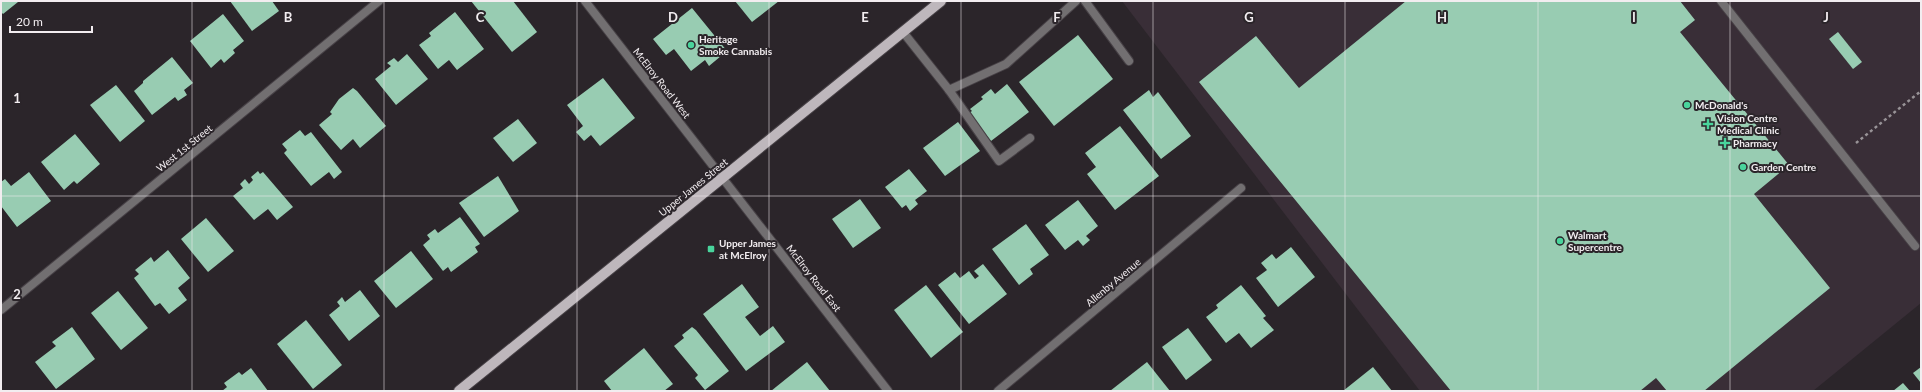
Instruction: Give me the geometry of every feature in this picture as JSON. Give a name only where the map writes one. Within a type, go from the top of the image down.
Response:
[{"type":"main road","name":"Upper James Street","points":[[459,391],[942,1]]},
{"type":"street","name":"West 1st Street","points":[[1,310],[379,1]]},
{"type":"street","name":"McElroy Road West","points":[[585,1],[723,177]]},
{"type":"street","points":[[949,90],[1006,64],[1076,1]]},
{"type":"street","points":[[1085,1],[1128,61]]},
{"type":"street","points":[[1721,1],[1915,246]]},
{"type":"street","points":[[903,32],[949,90],[999,161],[1030,138]]},
{"type":"street","name":"McElroy Road East","points":[[723,177],[888,391]]},
{"type":"street","name":"Allenby Avenue","points":[[998,391],[1241,188]]},
{"type":"path","points":[[1842,154],[1921,91]]},
{"type":"shaded area","name":"Walmart Supercentre","points":[[1122,1],[1921,1],[1921,303],[1813,391],[1420,391]]},
{"type":"building","points":[[1,1],[18,2],[3,14],[1,12]]},
{"type":"building","points":[[230,1],[272,1],[279,11],[252,31]]},
{"type":"building","points":[[471,1],[513,1],[537,32],[512,52]]},
{"type":"building","points":[[735,1],[779,1],[752,22]]},
{"type":"building","name":"Walmart Supercentre","points":[[1406,1],[1680,1],[1695,20],[1680,32],[1789,165],[1754,194],[1830,288],[1704,391],[1667,391],[1656,378],[1640,391],[1451,391],[1199,82],[1256,36],[1299,88]]},
{"type":"building","points":[[692,8],[727,51],[709,66],[705,60],[691,71],[674,49],[666,55],[653,39]]},
{"type":"building","points":[[455,12],[484,49],[457,70],[449,60],[438,69],[419,45],[431,36],[429,33]]},
{"type":"building","points":[[223,14],[244,41],[233,50],[235,53],[224,63],[221,59],[211,68],[190,41]]},
{"type":"building","points":[[1838,32],[1862,62],[1853,69],[1829,39]]},
{"type":"building","points":[[1078,35],[1113,79],[1054,126],[1019,82]]},
{"type":"building","points":[[407,54],[428,79],[396,105],[375,79],[391,66],[387,63],[394,58],[398,62]]},
{"type":"building","points":[[172,57],[193,83],[184,90],[187,95],[178,101],[175,97],[152,115],[134,91],[143,83],[143,81]]},
{"type":"building","points":[[603,78],[635,118],[600,146],[591,135],[584,141],[576,132],[583,126],[567,105]]},
{"type":"building","points":[[1007,84],[1029,112],[991,141],[969,113],[972,111],[970,109],[983,99],[981,97],[991,89],[995,94]]},
{"type":"building","points":[[116,85],[145,121],[120,142],[90,105]]},
{"type":"building","points":[[353,88],[386,126],[360,148],[353,139],[341,150],[319,125],[332,114],[330,112],[339,99]]},
{"type":"building","points":[[1149,90],[1153,97],[1158,92],[1191,136],[1161,159],[1123,110]]},
{"type":"building","points":[[518,119],[537,143],[513,162],[493,138]]},
{"type":"building","points":[[958,122],[980,151],[945,176],[923,148]]},
{"type":"building","points":[[1120,126],[1159,176],[1115,210],[1087,174],[1096,167],[1085,153]]},
{"type":"building","points":[[300,130],[305,136],[311,132],[342,172],[334,179],[329,172],[311,186],[284,153],[287,150],[282,144]]},
{"type":"building","points":[[75,134],[100,164],[77,184],[74,181],[64,190],[41,162]]},
{"type":"building","points":[[909,169],[927,191],[915,200],[918,204],[910,211],[906,205],[902,208],[885,187]]},
{"type":"building","points":[[258,171],[260,174],[263,172],[293,207],[277,220],[268,209],[254,220],[233,196],[243,188],[240,184],[245,179],[249,184],[253,180],[251,177]]},
{"type":"building","points":[[29,172],[51,201],[17,227],[1,206],[1,182],[5,179],[11,186]]},
{"type":"building","points":[[498,176],[519,211],[484,237],[459,203]]},
{"type":"building","points":[[860,199],[881,228],[853,248],[832,219]]},
{"type":"building","points":[[1078,200],[1098,226],[1086,236],[1090,240],[1083,246],[1078,240],[1065,250],[1045,225]]},
{"type":"building","points":[[460,217],[480,244],[475,247],[478,252],[451,272],[448,267],[443,271],[423,245],[430,239],[427,235],[435,229],[438,233]]},
{"type":"building","points":[[206,218],[234,251],[208,272],[181,239]]},
{"type":"building","points":[[1026,224],[1049,255],[1030,269],[1033,274],[1019,285],[992,249]]},
{"type":"building","points":[[1291,247],[1315,277],[1278,307],[1256,278],[1267,270],[1261,263],[1272,254],[1276,259]]},
{"type":"building","points":[[168,250],[190,278],[178,288],[187,300],[169,314],[160,303],[155,306],[134,278],[139,274],[135,270],[151,257],[154,262]]},
{"type":"building","points":[[411,251],[433,279],[396,308],[374,281]]},
{"type":"building","points":[[983,264],[1007,294],[969,324],[938,285],[955,272],[960,278],[969,271],[975,279],[979,276],[974,271]]},
{"type":"building","points":[[742,284],[759,307],[745,317],[760,336],[773,326],[785,342],[746,371],[703,314]]},
{"type":"building","points":[[926,285],[963,332],[931,358],[894,310]]},
{"type":"building","points":[[1241,285],[1266,316],[1263,318],[1274,330],[1251,348],[1239,333],[1226,343],[1206,317],[1218,308],[1216,305]]},
{"type":"building","points":[[360,290],[380,316],[349,341],[329,315],[340,306],[337,302],[342,297],[345,302]]},
{"type":"building","points":[[118,291],[148,328],[121,350],[91,313]]},
{"type":"building","points":[[306,320],[342,365],[313,389],[277,344]]},
{"type":"building","points":[[72,327],[95,359],[56,389],[35,362],[56,346],[52,342]]},
{"type":"building","points":[[692,327],[729,371],[705,390],[695,378],[698,375],[674,346],[684,338],[682,335]]},
{"type":"building","points":[[1188,328],[1212,360],[1186,380],[1162,347]]},
{"type":"building","points":[[644,348],[673,384],[664,391],[612,391],[604,381]]},
{"type":"building","points":[[807,362],[830,391],[771,391]]},
{"type":"building","points":[[1147,362],[1170,391],[1110,391]]},
{"type":"building","points":[[1373,367],[1392,391],[1343,391]]},
{"type":"building","points":[[1921,367],[1921,383],[1913,373]]},
{"type":"building","points":[[251,368],[268,391],[222,391],[227,387],[224,383],[239,372],[242,375]]},
{"type":"building","points":[[1903,383],[1910,391],[1893,391]]},
{"type":"place","name":"Heritage Smoke Cannabis","points":[[691,45]]},
{"type":"place","name":"McDonald's","points":[[1687,105]]},
{"type":"place","name":"Vision Centre Medical Clinic","points":[[1708,124]]},
{"type":"place","name":"Pharmacy","points":[[1725,143]]},
{"type":"place","name":"Garden Centre","points":[[1743,167]]},
{"type":"place","name":"Walmart Supercentre","points":[[1560,241]]},
{"type":"place","name":"Upper James at McElroy","points":[[711,249]]}]
